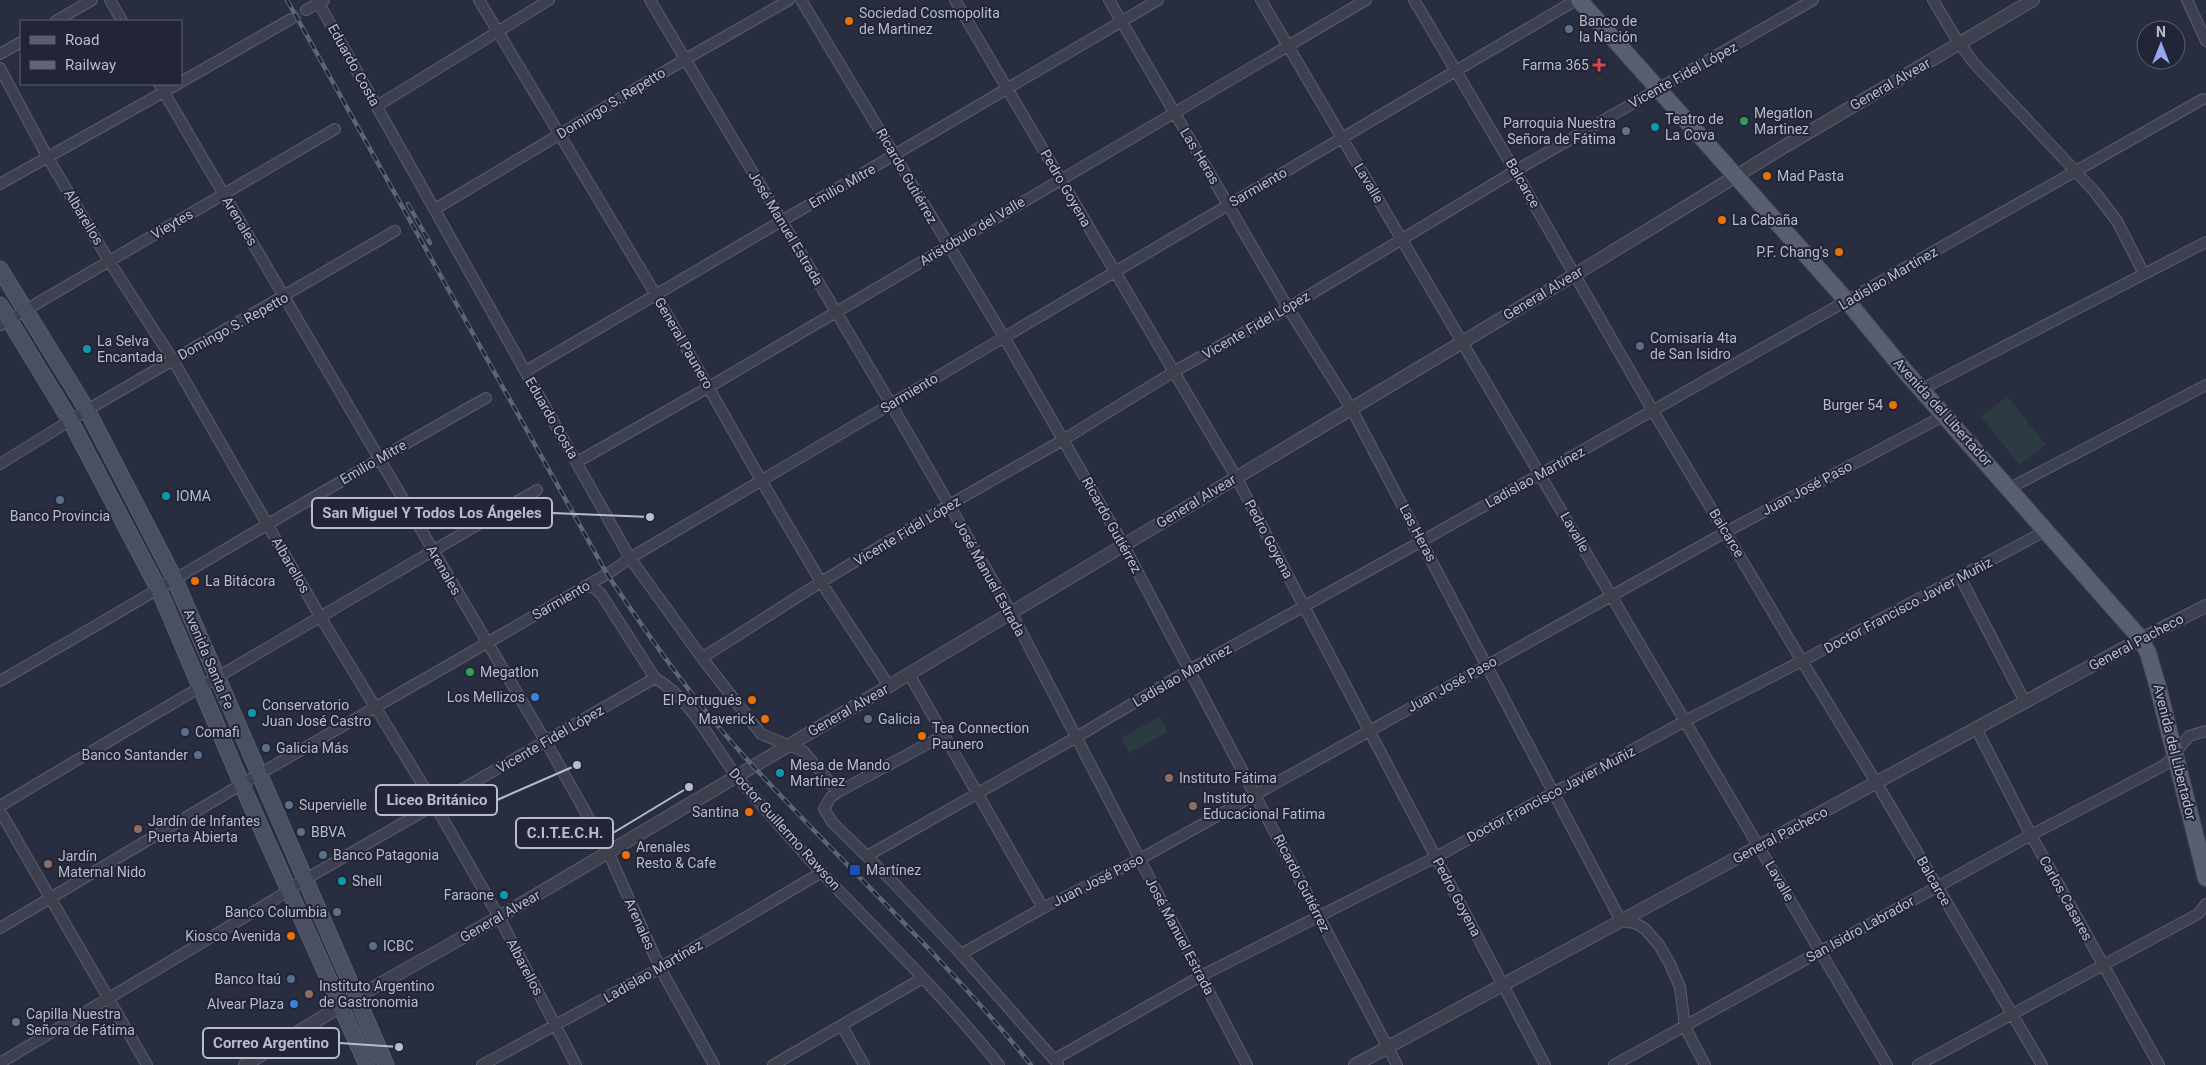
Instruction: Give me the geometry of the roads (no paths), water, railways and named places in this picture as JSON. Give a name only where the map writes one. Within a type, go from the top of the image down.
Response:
[{"type":"main road","name":"Avenida del Libertador","points":[[1577,0],[1847,301],[2141,639],[2148,653],[2176,751],[2206,878]]},
{"type":"main road","name":"Avenida Santa Fe","points":[[0,269],[87,410],[175,580],[386,1065]]},
{"type":"main road","name":"Avenida Santa Fe","points":[[0,305],[4,321],[70,420],[159,590],[339,1007],[367,1065]]},
{"type":"street","points":[[58,20],[92,0]]},
{"type":"street","points":[[110,0],[121,20]]},
{"type":"street","name":"General Paunero","points":[[479,0],[656,295],[821,582],[889,686]]},
{"type":"street","points":[[377,106],[548,0]]},
{"type":"street","name":"José Manuel Estrada","points":[[650,0],[684,60],[891,404],[1011,612],[1247,1065]]},
{"type":"street","name":"Domingo S. Repetto","points":[[435,209],[560,133],[789,0]]},
{"type":"street","name":"Ricardo Gutiérrez","points":[[802,0],[1004,337],[1124,544],[1397,1065]]},
{"type":"street","name":"Pedro Goyena","points":[[955,0],[1236,477],[1305,605],[1545,1065]]},
{"type":"street","name":"Las Heras","points":[[1109,0],[1288,308],[1351,408],[1620,921]]},
{"type":"street","name":"Emilio Mitre","points":[[526,371],[1158,0]]},
{"type":"street","name":"Lavalle","points":[[1261,0],[1887,1065]]},
{"type":"street","name":"Aristóbulo del Valle","points":[[578,462],[709,387],[1060,178],[1366,0]]},
{"type":"street","name":"Balcarce","points":[[1414,0],[1802,661],[1938,886],[2042,1065]]},
{"type":"street","name":"Sarmiento","points":[[0,928],[374,706],[612,571],[630,558],[761,480],[1577,0]]},
{"type":"street","name":"Vicente Fidel López","points":[[702,658],[821,582],[949,505],[1063,440],[1175,371],[1288,308],[1515,171],[1814,0]]},
{"type":"street","points":[[1934,0],[1960,44],[1992,84],[2094,191],[2117,221],[2144,274]]},
{"type":"street","name":"General Alvear","points":[[245,1065],[339,1007],[499,917],[735,775],[889,686],[1736,176],[2033,0]]},
{"type":"street","points":[[2186,0],[2206,41]]},
{"type":"street","points":[[306,10],[320,1]]},
{"type":"street","name":"Eduardo Costa","points":[[320,1],[630,558],[702,658],[762,734],[802,751],[838,792]]},
{"type":"street","points":[[182,81],[291,19]]},
{"type":"street","points":[[0,54],[20,43]]},
{"type":"street","name":"Albarellos","points":[[0,68],[48,158],[109,261],[174,360],[321,618],[435,805],[499,917],[576,1065]]},
{"type":"street","points":[[0,184],[48,158],[161,88],[174,85]]},
{"type":"street","name":"Arenales","points":[[161,88],[546,742],[608,852],[660,968],[714,1065]]},
{"type":"street","name":"Ladislao Martínez","points":[[867,856],[1076,738],[1189,670],[1422,541],[1847,301],[2074,170],[2203,99]]},
{"type":"street","name":"Vieytes","points":[[4,321],[26,310],[334,129]]},
{"type":"street","name":"Domingo S. Repetto","points":[[0,464],[70,420],[396,231]]},
{"type":"street","points":[[1922,389],[2206,242]]},
{"type":"street","points":[[2010,488],[2206,385]]},
{"type":"street","name":"Emilio Mitre","points":[[0,682],[159,590],[378,459],[486,398]]},
{"type":"street","name":"Juan José Paso","points":[[961,954],[1042,908],[1140,859],[1369,729],[1726,532],[1945,415]]},
{"type":"street","points":[[0,806],[537,490]]},
{"type":"street","name":"Doctor Francisco Javier Muñiz","points":[[1057,1062],[1202,976],[1436,856],[1685,721],[1802,661],[2047,530]]},
{"type":"street","points":[[1960,577],[2025,702]]},
{"type":"street","name":"Doctor Guillermo Rawson","points":[[585,586],[594,588],[609,605],[656,678],[669,686],[688,707],[735,775],[822,872],[971,1030],[999,1065]]},
{"type":"street","name":"General Pacheco","points":[[1355,1065],[2141,639],[2206,606]]},
{"type":"street","points":[[909,674],[1042,908]]},
{"type":"street","name":"Vicente Fidel López","points":[[0,1063],[304,880],[656,678]]},
{"type":"street","name":"Carlos Casares","points":[[1976,728],[2032,836],[2159,1065]]},
{"type":"street","name":"San Isidro Labrador","points":[[1614,1065],[1938,886],[2167,764],[2189,736],[2206,731]]},
{"type":"street","points":[[944,735],[838,792],[831,797],[824,809],[832,822],[961,954],[1057,1062]]},
{"type":"street","points":[[0,810],[147,1065]]},
{"type":"street","name":"Ladislao Martínez","points":[[482,1065],[660,968],[822,872]]},
{"type":"street","points":[[1918,1065],[2198,914],[2206,904]]},
{"type":"street","points":[[1620,921],[1639,925],[1646,929],[1659,945],[1676,975],[1680,987],[1685,1027],[1705,1065]]},
{"type":"street","points":[[773,1065],[923,978]]},
{"type":"street","points":[[842,1026],[864,1065]]},
{"type":"tunnel","points":[[291,19],[306,10]]},
{"type":"railway","points":[[287,0],[607,574],[641,624],[694,697],[733,744],[930,950],[1031,1065]]},
{"type":"railway","points":[[408,204],[430,243]]},
{"type":"place","name":"Sociedad Cosmopolita de Martinez","points":[[849,21]]},
{"type":"place","name":"Banco de la Nación","points":[[1569,29]]},
{"type":"place","name":"Farma 365","points":[[1599,65]]},
{"type":"place","name":"Megatlon Martinez","points":[[1744,121]]},
{"type":"place","name":"Teatro de La Cova","points":[[1655,127]]},
{"type":"place","name":"Parroquia Nuestra Señora de Fátima","points":[[1626,131]]},
{"type":"place","name":"Mad Pasta","points":[[1767,176]]},
{"type":"place","name":"La Cabaña","points":[[1722,220]]},
{"type":"place","name":"P.F. Chang's","points":[[1839,252]]},
{"type":"place","name":"Comisaría 4ta de San Isidro","points":[[1640,346]]},
{"type":"place","name":"La Selva Encantada","points":[[87,349]]},
{"type":"place","name":"Burger 54","points":[[1893,405]]},
{"type":"place","name":"IOMA","points":[[166,496]]},
{"type":"place","name":"Banco Provincia","points":[[60,500]]},
{"type":"place","name":"San Miguel Y Todos Los Ángeles","points":[[650,517]]},
{"type":"place","name":"La Bitácora","points":[[195,581]]},
{"type":"place","name":"Megatlon","points":[[470,672]]},
{"type":"place","name":"Los Mellizos","points":[[535,697]]},
{"type":"place","name":"El Portugués","points":[[752,700]]},
{"type":"place","name":"Conservatorio Juan José Castro","points":[[252,713]]},
{"type":"place","name":"Maverick","points":[[765,719]]},
{"type":"place","name":"Galicia","points":[[868,719]]},
{"type":"place","name":"Comafi","points":[[185,732]]},
{"type":"place","name":"Tea Connection Paunero","points":[[922,736]]},
{"type":"place","name":"Galicia Más","points":[[266,748]]},
{"type":"place","name":"Banco Santander","points":[[198,755]]},
{"type":"place","name":"Liceo Británico","points":[[577,765]]},
{"type":"place","name":"Mesa de Mando Martínez","points":[[780,773]]},
{"type":"place","name":"Instituto Fátima","points":[[1169,778]]},
{"type":"place","name":"C.I.T.E.C.H.","points":[[689,787]]},
{"type":"place","name":"Supervielle","points":[[289,805]]},
{"type":"place","name":"Instituto Educacional Fatima","points":[[1193,806]]},
{"type":"place","name":"Santina","points":[[749,812]]},
{"type":"place","name":"Jardín de Infantes Puerta Abierta","points":[[138,829]]},
{"type":"place","name":"BBVA","points":[[301,832]]},
{"type":"place","name":"Banco Patagonia","points":[[323,855]]},
{"type":"place","name":"Arenales Resto & Cafe","points":[[626,855]]},
{"type":"place","name":"Jardín Maternal Nido","points":[[48,864]]},
{"type":"place","name":"Martínez","points":[[855,870]]},
{"type":"place","name":"Shell","points":[[342,881]]},
{"type":"place","name":"Faraone","points":[[504,895]]},
{"type":"place","name":"Banco Columbia","points":[[337,912]]},
{"type":"place","name":"Kiosco Avenida","points":[[291,936]]},
{"type":"place","name":"ICBC","points":[[373,946]]},
{"type":"place","name":"Banco Itaú","points":[[291,979]]},
{"type":"place","name":"Instituto Argentino de Gastronomia","points":[[309,994]]},
{"type":"place","name":"Alvear Plaza","points":[[294,1004]]},
{"type":"place","name":"Capilla Nuestra Señora de Fátima","points":[[16,1022]]},
{"type":"place","name":"Correo Argentino","points":[[399,1047]]}]
